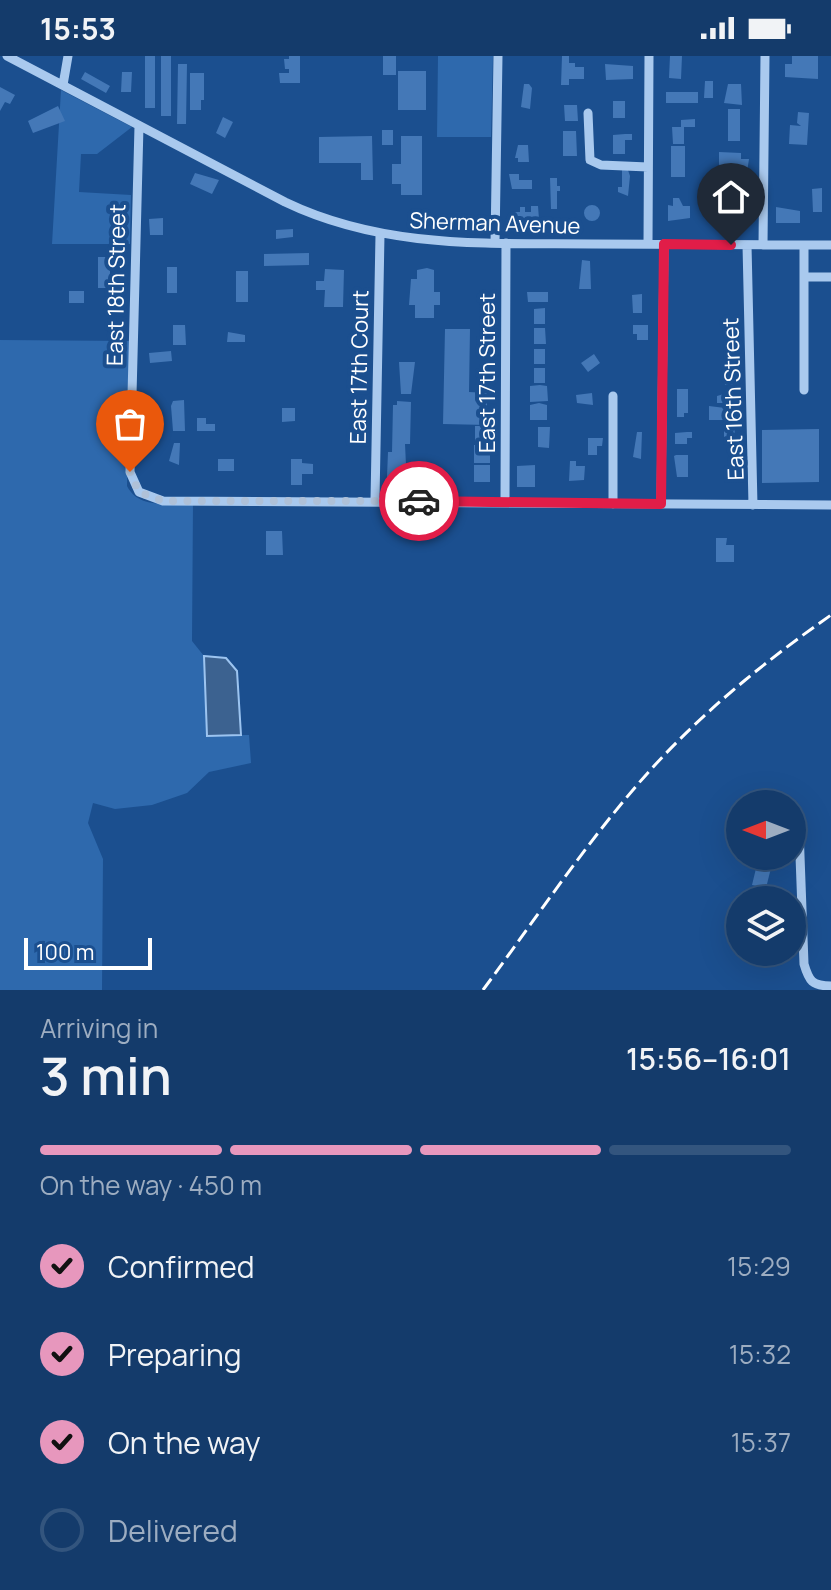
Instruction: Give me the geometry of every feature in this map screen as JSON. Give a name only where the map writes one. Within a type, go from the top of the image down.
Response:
[{"type":"street","name":"Sherman Avenue","points":[[7,56],[299,209],[380,235],[495,243],[831,245]]},
{"type":"street","points":[[63,85],[68,56]]},
{"type":"street","points":[[495,243],[498,56]]},
{"type":"street","points":[[648,244],[649,56]]},
{"type":"street","points":[[763,245],[765,56]]},
{"type":"street","points":[[588,113],[590,160],[601,165],[648,167]]},
{"type":"street","name":"East 18th Street","points":[[139,126],[130,472],[139,492],[163,501],[375,500]]},
{"type":"street","name":"East 17th Court","points":[[375,500],[380,235]]},
{"type":"street","name":"East 17th Street","points":[[505,502],[506,243]]},
{"type":"street","points":[[661,504],[664,244]]},
{"type":"street","name":"East 16th Street","points":[[747,245],[753,505]]},
{"type":"street","points":[[804,245],[804,390]]},
{"type":"street","points":[[804,277],[831,277]]},
{"type":"street","points":[[613,396],[613,504]]},
{"type":"street","points":[[375,500],[831,505]]},
{"type":"street","points":[[801,870],[804,964],[808,979],[814,984],[831,986]]},
{"type":"shaded area","points":[[438,56],[493,56],[491,137],[437,137]]},
{"type":"shaded area","points":[[61,90],[132,127],[97,154],[81,154],[79,192],[131,195],[130,244],[52,244]]},
{"type":"shaded area","points":[[0,340],[130,341],[127,486],[132,494],[147,502],[193,503],[192,641],[204,656],[207,735],[249,735],[251,763],[209,772],[187,793],[152,805],[115,809],[93,803],[88,823],[103,859],[102,990],[0,990]]},
{"type":"shaded area","points":[[204,656],[226,658],[237,671],[241,735],[207,736]]},
{"type":"building","points":[[145,56],[155,56],[155,108],[145,108]]},
{"type":"building","points":[[161,56],[171,56],[171,116],[161,116]]},
{"type":"building","points":[[289,56],[300,56],[300,83],[280,83],[279,73],[289,73],[289,69],[285,69],[284,59],[289,59]]},
{"type":"building","points":[[383,56],[396,56],[396,75],[383,75]]},
{"type":"building","points":[[562,56],[569,56],[569,63],[575,63],[575,67],[584,67],[584,79],[569,79],[569,85],[561,85]]},
{"type":"building","points":[[670,56],[682,56],[681,79],[669,78]]},
{"type":"building","points":[[792,56],[818,56],[818,79],[785,77],[785,64],[792,64]]},
{"type":"building","points":[[178,64],[187,64],[186,124],[177,124]]},
{"type":"building","points":[[605,64],[633,66],[633,79],[606,80]]},
{"type":"building","points":[[398,71],[426,71],[426,110],[398,110]]},
{"type":"building","points":[[85,72],[110,86],[106,93],[81,79]]},
{"type":"building","points":[[122,72],[132,72],[131,92],[121,92]]},
{"type":"building","points":[[190,73],[204,73],[201,110],[190,110]]},
{"type":"building","points":[[705,81],[713,81],[713,98],[704,98]]},
{"type":"building","points":[[524,84],[532,88],[530,109],[521,107]]},
{"type":"building","points":[[728,84],[741,84],[742,105],[724,103]]},
{"type":"building","points":[[0,87],[15,95],[10,104],[5,102],[0,111]]},
{"type":"building","points":[[666,92],[698,92],[698,103],[666,103]]},
{"type":"building","points":[[613,101],[625,101],[625,118],[613,118]]},
{"type":"building","points":[[564,105],[577,105],[578,121],[565,121]]},
{"type":"building","points":[[58,106],[65,121],[33,133],[28,121]]},
{"type":"building","points":[[728,109],[740,109],[740,141],[728,141]]},
{"type":"building","points":[[798,112],[809,113],[807,145],[789,144],[790,125],[801,126],[797,123]]},
{"type":"building","points":[[223,117],[233,122],[225,138],[216,133]]},
{"type":"building","points":[[695,119],[695,127],[684,127],[684,144],[673,144],[672,127],[681,127],[681,120]]},
{"type":"building","points":[[382,130],[393,130],[393,145],[382,145]]},
{"type":"building","points":[[563,131],[576,131],[577,156],[563,156]]},
{"type":"building","points":[[632,134],[632,140],[625,140],[625,154],[613,154],[613,135]]},
{"type":"building","points":[[372,136],[373,180],[361,180],[361,163],[319,163],[319,137]]},
{"type":"building","points":[[401,136],[422,136],[422,195],[401,195],[401,184],[392,184],[392,164],[401,164]]},
{"type":"building","points":[[518,145],[528,145],[529,162],[518,162],[515,158]]},
{"type":"building","points":[[671,146],[685,146],[685,177],[671,177]]},
{"type":"building","points":[[719,152],[741,153],[741,159],[749,159],[747,172],[741,172],[741,180],[727,180],[727,172],[721,172]]},
{"type":"building","points":[[622,170],[628,170],[630,176],[628,196],[618,192],[618,187],[622,187]]},
{"type":"building","points":[[195,173],[219,180],[212,194],[190,184]]},
{"type":"building","points":[[509,174],[519,174],[519,180],[532,180],[532,189],[512,189]]},
{"type":"building","points":[[550,178],[557,178],[557,186],[560,186],[557,209],[551,209]]},
{"type":"building","points":[[822,188],[822,212],[813,212],[812,189]]},
{"type":"building","points":[[673,198],[679,198],[683,206],[690,206],[690,218],[668,221],[668,205],[673,206]]},
{"type":"building","points":[[592,205],[598,207],[598,219],[592,221],[586,219],[584,213],[586,207]]},
{"type":"building","points":[[531,206],[538,206],[539,219],[529,219],[529,225],[514,222],[514,212],[520,212],[520,207],[525,207],[525,212],[531,212]]},
{"type":"building","points":[[776,207],[800,211],[800,223],[776,223]]},
{"type":"building","points":[[710,213],[725,213],[725,222],[710,223]]},
{"type":"building","points":[[163,218],[163,235],[150,235],[149,219]]},
{"type":"building","points":[[293,229],[293,237],[276,239],[276,230]]},
{"type":"building","points":[[309,253],[309,265],[264,266],[264,254]]},
{"type":"building","points":[[98,257],[110,257],[110,288],[98,288]]},
{"type":"building","points":[[582,260],[590,261],[591,289],[579,289]]},
{"type":"building","points":[[167,267],[177,267],[177,293],[167,293]]},
{"type":"building","points":[[325,269],[344,270],[343,307],[324,307],[325,290],[316,290],[316,281],[324,281]]},
{"type":"building","points":[[417,270],[434,270],[434,292],[440,292],[440,305],[434,305],[434,318],[415,318],[415,305],[409,305],[411,279],[417,279]]},
{"type":"building","points":[[236,271],[248,271],[248,302],[236,302]]},
{"type":"building","points":[[69,291],[84,291],[84,303],[69,303]]},
{"type":"building","points":[[527,292],[548,292],[548,302],[528,302]]},
{"type":"building","points":[[642,294],[642,313],[633,313],[632,295]]},
{"type":"building","points":[[545,308],[545,324],[534,324],[534,309]]},
{"type":"building","points":[[173,325],[185,325],[186,345],[173,345]]},
{"type":"building","points":[[633,325],[648,325],[648,340],[637,340]]},
{"type":"building","points":[[534,328],[545,328],[546,344],[534,344]]},
{"type":"building","points":[[445,329],[470,329],[469,392],[487,393],[487,425],[443,424]]},
{"type":"building","points":[[228,332],[245,335],[245,342],[227,342]]},
{"type":"building","points":[[534,349],[545,349],[545,364],[534,364]]},
{"type":"building","points":[[728,349],[739,352],[740,368],[725,368]]},
{"type":"building","points":[[171,351],[172,361],[150,363],[149,353]]},
{"type":"building","points":[[594,354],[600,363],[588,372],[581,363]]},
{"type":"building","points":[[399,362],[415,362],[411,394],[401,394]]},
{"type":"building","points":[[534,368],[545,368],[545,383],[534,383]]},
{"type":"building","points":[[723,370],[739,373],[736,385],[725,385]]},
{"type":"building","points":[[530,386],[547,386],[548,401],[530,402]]},
{"type":"building","points":[[677,389],[688,389],[688,413],[684,413],[684,417],[677,417]]},
{"type":"building","points":[[734,391],[736,403],[717,403],[717,396]]},
{"type":"building","points":[[592,393],[593,405],[577,403],[576,395]]},
{"type":"building","points":[[184,400],[185,431],[173,431],[171,406],[173,401]]},
{"type":"building","points":[[397,401],[411,402],[410,444],[405,444],[403,477],[387,477],[388,452],[392,452],[393,405],[397,405]]},
{"type":"building","points":[[530,405],[547,405],[547,420],[530,420]]},
{"type":"building","points":[[730,405],[730,408],[736,408],[736,420],[709,420],[709,406],[725,408]]},
{"type":"building","points":[[282,408],[295,408],[295,421],[282,422]]},
{"type":"building","points":[[197,418],[206,418],[206,424],[215,424],[215,431],[197,431]]},
{"type":"building","points":[[475,426],[490,426],[490,444],[475,444]]},
{"type":"building","points":[[724,426],[735,426],[734,442],[727,442],[724,438]]},
{"type":"building","points":[[538,427],[550,427],[549,448],[538,447]]},
{"type":"building","points":[[819,429],[819,482],[762,483],[762,430]]},
{"type":"building","points":[[637,432],[642,432],[641,459],[633,457]]},
{"type":"building","points":[[692,432],[687,444],[675,444],[675,433]]},
{"type":"building","points":[[588,438],[603,438],[602,446],[597,446],[597,455],[588,455]]},
{"type":"building","points":[[174,443],[180,443],[179,465],[169,461]]},
{"type":"building","points":[[474,445],[490,445],[490,463],[474,463]]},
{"type":"building","points":[[676,455],[688,455],[688,477],[677,477]]},
{"type":"building","points":[[218,459],[234,459],[234,471],[218,471]]},
{"type":"building","points":[[291,459],[302,459],[302,463],[313,464],[313,474],[302,474],[302,485],[291,485]]},
{"type":"building","points":[[570,461],[576,461],[576,466],[585,466],[584,480],[569,481]]},
{"type":"building","points":[[474,465],[490,465],[490,482],[474,482]]},
{"type":"building","points":[[535,465],[535,487],[517,487],[517,466]]},
{"type":"building","points":[[266,531],[282,531],[283,555],[266,555]]},
{"type":"building","points":[[716,538],[727,538],[726,545],[734,545],[734,562],[716,562]]},
{"type":"building","points":[[756,870],[770,870],[766,886],[752,885]]},
{"type":"railway","points":[[483,990],[597,834],[660,760],[729,694],[831,615]]},
{"type":"way so far","points":[[130,472],[139,492],[163,501],[419,501]]},
{"type":"route","points":[[419,501],[661,504],[664,244],[731,245]]}]
